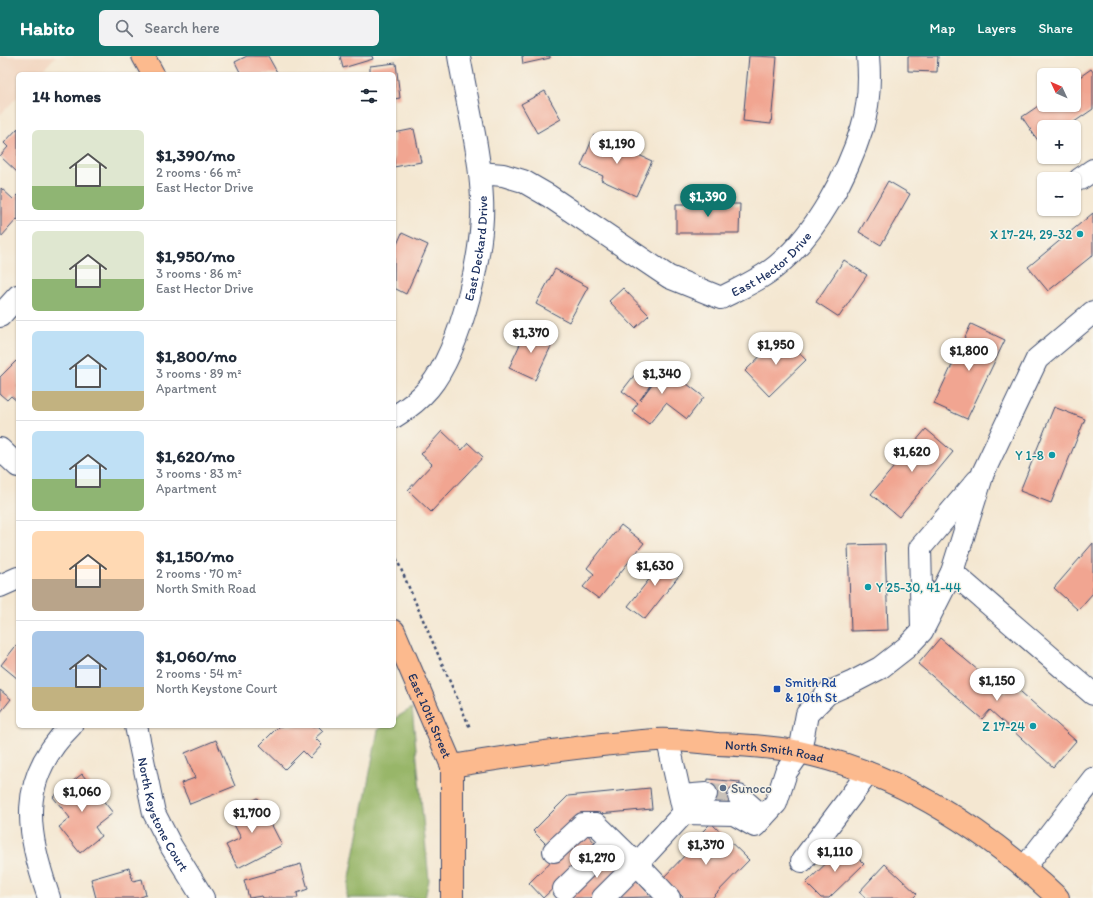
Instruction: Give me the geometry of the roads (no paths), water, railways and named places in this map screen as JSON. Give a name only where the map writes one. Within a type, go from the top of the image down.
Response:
[{"type":"main road","points":[[143,56],[151,72]]},
{"type":"main road","name":"East 10th Street","points":[[396,636],[452,766],[452,898]]},
{"type":"main road","name":"North Smith Road","points":[[452,766],[509,757],[658,740],[759,746],[800,752],[868,773],[900,785],[924,797],[967,824],[1025,867],[1058,898]]},
{"type":"street","name":"East Deckard Drive","points":[[396,416],[417,401],[429,388],[441,370],[455,339],[469,296],[482,228],[480,173],[459,56]]},
{"type":"street","name":"East Hector Drive","points":[[480,173],[503,175],[524,181],[549,196],[669,277],[721,298],[766,274],[778,264],[803,239],[830,199],[851,156],[862,127],[868,94],[868,56]]},
{"type":"street","points":[[0,316],[16,298]]},
{"type":"street","points":[[682,805],[734,814],[755,826],[776,803],[786,772],[800,752],[807,714],[828,693],[854,682],[880,668],[906,647],[922,631],[952,572],[983,473],[1037,359],[1093,312]]},
{"type":"street","points":[[0,449],[16,464]]},
{"type":"street","points":[[922,631],[920,548],[983,473]]},
{"type":"street","points":[[952,572],[1089,683]]},
{"type":"street","points":[[0,586],[16,579]]},
{"type":"street","points":[[49,898],[33,845],[30,824],[31,806],[40,770],[50,751],[69,728]]},
{"type":"street","name":"North Keystone Court","points":[[136,728],[154,813],[171,846],[203,898]]},
{"type":"street","points":[[668,741],[682,805]]},
{"type":"street","points":[[802,861],[868,773]]},
{"type":"street","points":[[1025,867],[1093,779]]},
{"type":"street","points":[[603,898],[637,864],[682,805],[706,794]]},
{"type":"street","points":[[739,796],[763,817]]},
{"type":"street","points":[[554,851],[583,824],[596,824],[637,864],[663,896]]},
{"type":"street","points":[[564,889],[612,841]]},
{"type":"tunnel","points":[[706,794],[739,796]]},
{"type":"place","name":"X 17-24, 29-32","points":[[1080,234]]},
{"type":"place","name":"Y 1-8","points":[[1052,455]]},
{"type":"place","name":"Y 25-30, 41-44","points":[[868,587]]},
{"type":"place","name":"Smith Rd & 10th St","points":[[777,689]]},
{"type":"place","name":"Z 17-24","points":[[1033,726]]},
{"type":"place","name":"Sunoco","points":[[723,788]]}]
